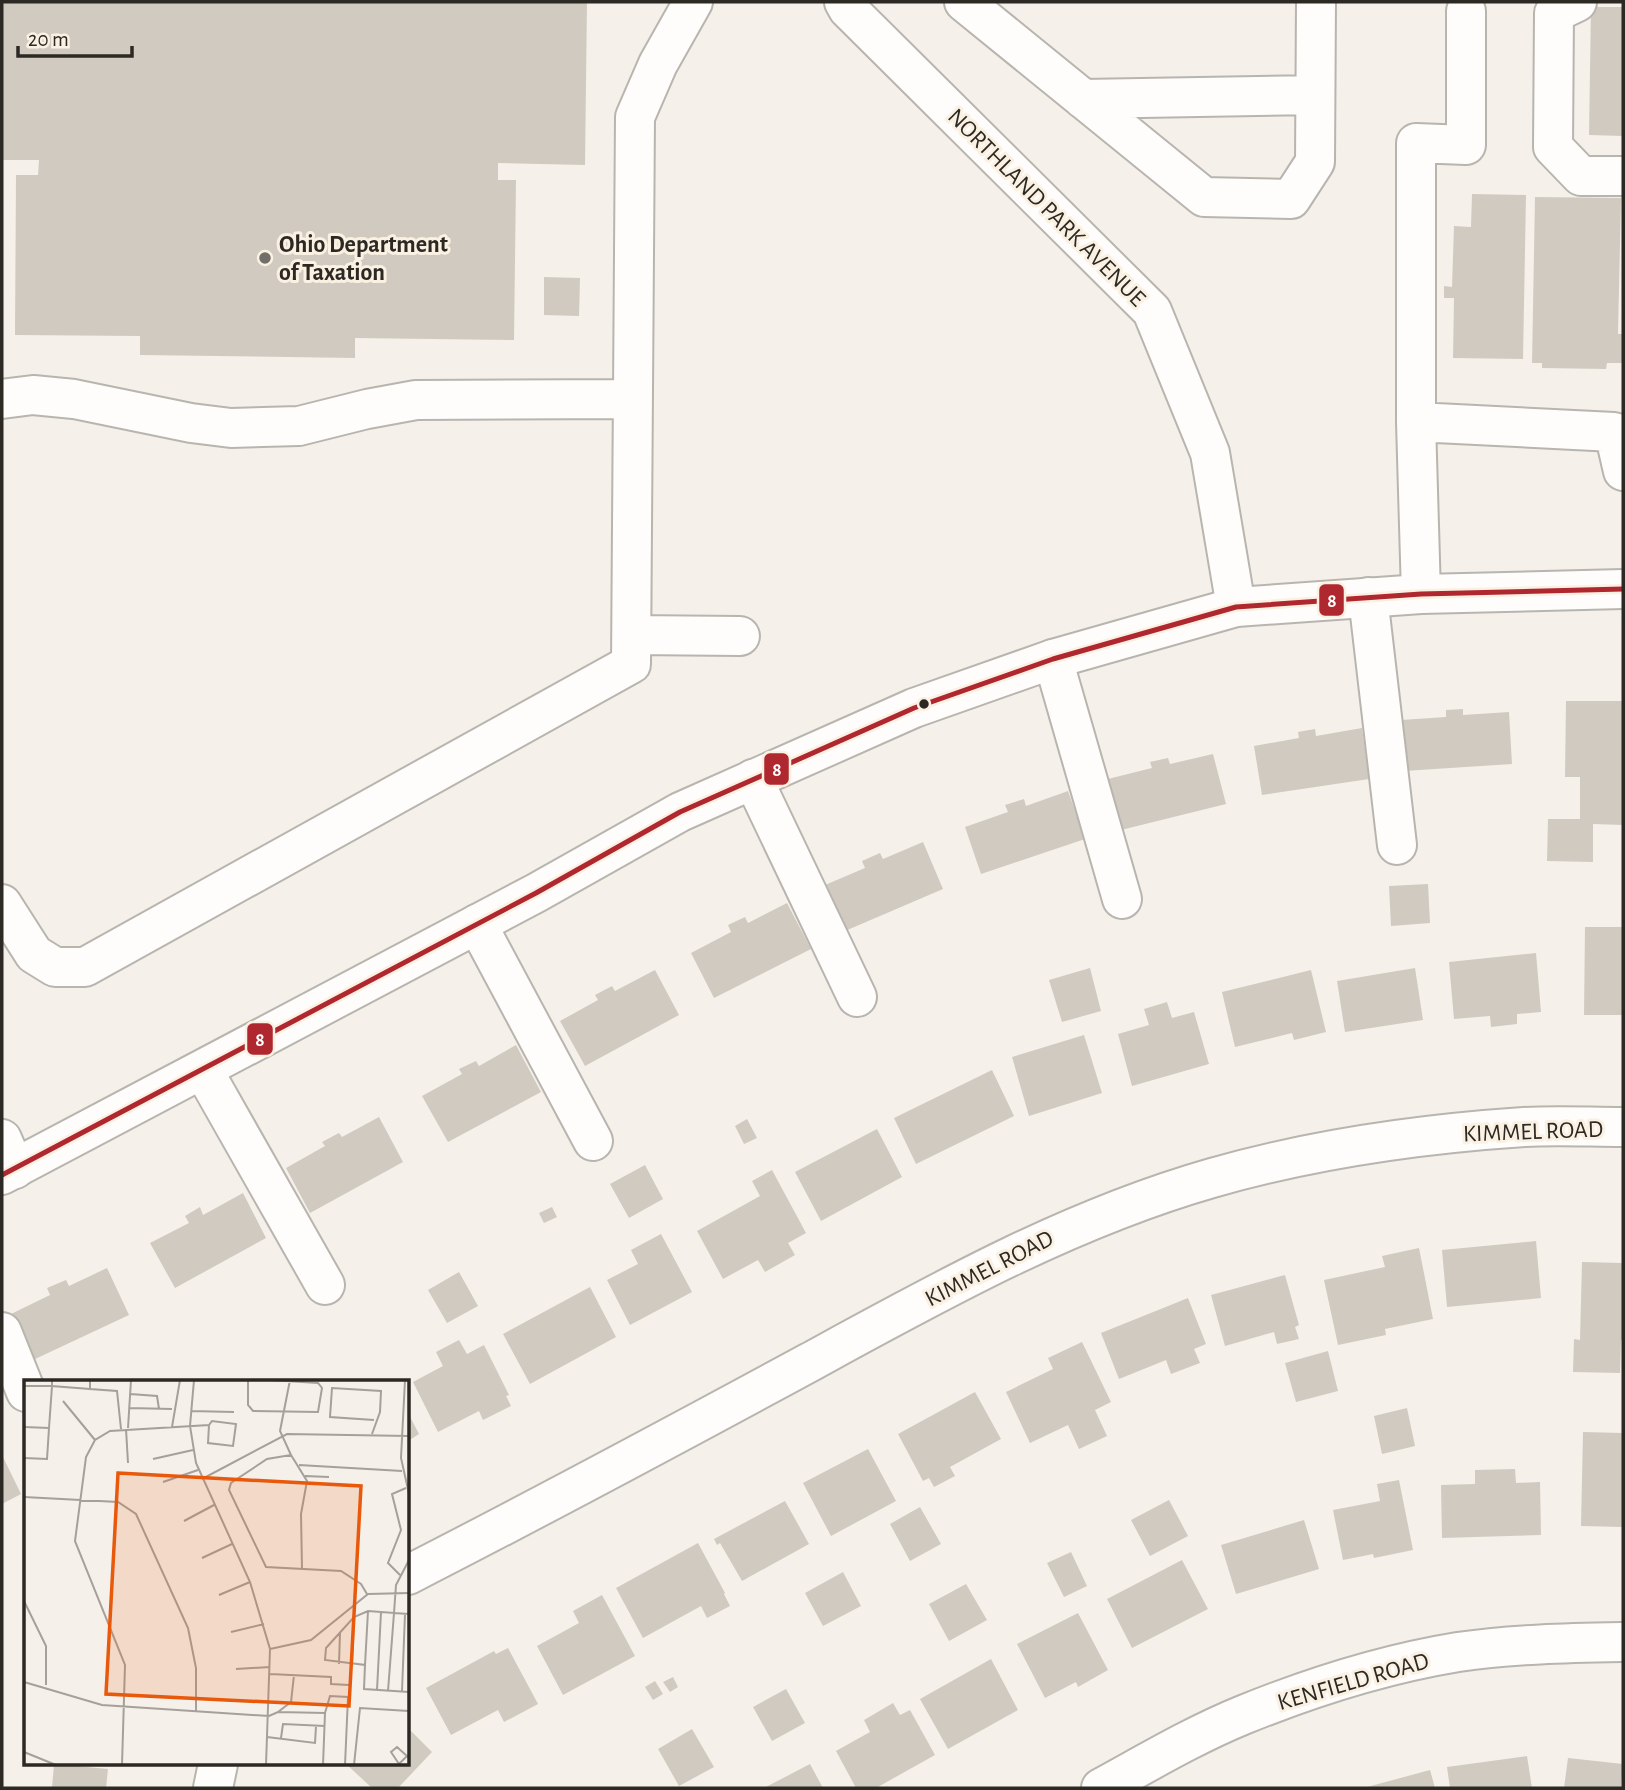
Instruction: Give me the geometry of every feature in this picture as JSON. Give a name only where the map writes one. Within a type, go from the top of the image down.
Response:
[{"type":"street","points":[[2,904],[34,954],[55,967],[85,967],[631,664],[635,117],[658,64],[693,2]]},
{"type":"street","name":"NORTHLAND PARK AVENUE","points":[[844,2],[848,9],[1152,311],[1210,453],[1236,607]]},
{"type":"street","points":[[964,2],[1204,197],[1291,199],[1315,162],[1316,2]]},
{"type":"street","points":[[1577,2],[1554,13],[1553,147],[1580,176],[1623,176]]},
{"type":"street","points":[[1420,594],[1416,422],[1416,143],[1466,145],[1466,11]]},
{"type":"street","points":[[1083,99],[1315,95]]},
{"type":"street","points":[[2,399],[33,395],[74,399],[191,423],[231,428],[299,426],[416,400],[633,398]]},
{"type":"street","points":[[1416,422],[1614,432],[1623,471]]},
{"type":"street","points":[[6,1161],[203,1070],[680,812],[914,708],[1053,659],[1236,607],[1420,594],[1623,589]]},
{"type":"street","points":[[1368,597],[1397,845]]},
{"type":"street","points":[[632,635],[740,636]]},
{"type":"street","points":[[1053,659],[1122,898]]},
{"type":"street","points":[[752,779],[857,997]]},
{"type":"street","points":[[477,924],[593,1141]]},
{"type":"street","points":[[203,1070],[325,1285]]},
{"type":"street","name":"KIMMEL ROAD","points":[[410,1574],[570,1492],[993,1264],[1066,1229],[1113,1211],[1212,1178],[1298,1158],[1400,1139],[1527,1127],[1623,1127]]},
{"type":"street","points":[[2,1332],[24,1387]]},
{"type":"street","name":"KENFIELD ROAD","points":[[1101,1788],[1241,1716],[1329,1684],[1405,1663],[1459,1652],[1567,1643],[1623,1643]]},
{"type":"street","points":[[213,1788],[218,1766]]},
{"type":"building","name":"Ohio Department of Taxation","points":[[2,2],[587,2],[585,165],[498,163],[498,180],[516,180],[514,340],[355,338],[355,358],[140,355],[140,336],[15,335],[16,175],[38,175],[39,160],[2,160]]},
{"type":"building","points":[[1591,7],[1623,7],[1623,136],[1589,135]]},
{"type":"building","points":[[1472,194],[1526,195],[1523,359],[1453,358],[1454,298],[1444,298],[1444,286],[1452,287],[1454,226],[1471,227]]},
{"type":"building","points":[[1535,197],[1621,198],[1618,334],[1623,334],[1623,363],[1607,363],[1606,369],[1542,368],[1542,363],[1532,363]]},
{"type":"building","points":[[544,277],[580,278],[579,316],[544,315]]},
{"type":"building","points":[[1566,701],[1623,701],[1623,825],[1593,824],[1593,862],[1547,861],[1548,819],[1580,819],[1580,777],[1565,777]]},
{"type":"building","points":[[1463,709],[1463,715],[1509,712],[1512,764],[1404,771],[1401,720],[1446,717],[1446,710]]},
{"type":"building","points":[[1362,728],[1369,779],[1262,795],[1254,746],[1299,738],[1298,732],[1315,729],[1316,736]]},
{"type":"building","points":[[1213,754],[1226,804],[1121,830],[1108,779],[1152,768],[1150,762],[1168,758],[1170,764]]},
{"type":"building","points":[[1068,791],[1085,839],[981,874],[965,827],[1008,812],[1005,805],[1024,799],[1026,806]]},
{"type":"building","points":[[923,842],[943,889],[845,931],[825,885],[865,868],[862,861],[880,853],[883,859]]},
{"type":"building","points":[[1428,884],[1430,923],[1391,926],[1389,886]]},
{"type":"building","points":[[787,903],[811,949],[714,998],[691,953],[731,932],[728,925],[745,917],[748,923]]},
{"type":"building","points":[[1585,927],[1623,927],[1623,1015],[1584,1015]]},
{"type":"building","points":[[1536,953],[1541,1012],[1517,1014],[1517,1024],[1491,1027],[1490,1016],[1454,1019],[1449,962]]},
{"type":"building","points":[[1090,968],[1101,1011],[1062,1022],[1049,980]]},
{"type":"building","points":[[1415,968],[1423,1020],[1345,1032],[1337,981]]},
{"type":"building","points":[[655,970],[679,1015],[585,1066],[560,1021],[598,1000],[595,995],[612,986],[615,991]]},
{"type":"building","points":[[1311,970],[1326,1032],[1294,1040],[1292,1033],[1235,1047],[1222,992]]},
{"type":"building","points":[[1167,1002],[1172,1018],[1194,1012],[1209,1064],[1132,1086],[1118,1034],[1149,1025],[1144,1009]]},
{"type":"building","points":[[1084,1035],[1102,1093],[1029,1116],[1012,1057]]},
{"type":"building","points":[[516,1045],[541,1092],[448,1142],[422,1096],[462,1074],[459,1069],[476,1061],[479,1066]]},
{"type":"building","points":[[992,1070],[1014,1116],[916,1164],[894,1118]]},
{"type":"building","points":[[379,1117],[403,1162],[310,1213],[286,1168],[325,1146],[322,1142],[339,1133],[342,1137]]},
{"type":"building","points":[[747,1119],[757,1138],[744,1144],[735,1126]]},
{"type":"building","points":[[877,1129],[902,1177],[821,1221],[795,1172]]},
{"type":"building","points":[[645,1165],[663,1199],[629,1218],[610,1184]]},
{"type":"building","points":[[772,1170],[806,1233],[788,1243],[795,1255],[765,1272],[758,1260],[723,1279],[697,1231],[760,1196],[752,1181]]},
{"type":"building","points":[[243,1193],[266,1238],[175,1288],[150,1243],[189,1223],[185,1216],[200,1207],[203,1215]]},
{"type":"building","points":[[552,1207],[557,1217],[544,1223],[539,1213]]},
{"type":"building","points":[[661,1234],[692,1292],[630,1325],[607,1280],[638,1264],[631,1250]]},
{"type":"building","points":[[1536,1241],[1541,1298],[1447,1307],[1442,1250]]},
{"type":"building","points":[[1419,1248],[1433,1319],[1385,1329],[1386,1335],[1338,1345],[1324,1280],[1385,1267],[1382,1256]]},
{"type":"building","points":[[1582,1262],[1623,1263],[1623,1341],[1621,1340],[1620,1373],[1573,1372],[1574,1339],[1580,1340]]},
{"type":"building","points":[[107,1268],[129,1315],[33,1360],[11,1314],[50,1295],[47,1288],[66,1280],[69,1286]]},
{"type":"building","points":[[459,1272],[478,1306],[447,1323],[428,1290]]},
{"type":"building","points":[[1285,1275],[1299,1325],[1295,1327],[1299,1339],[1277,1344],[1274,1332],[1225,1346],[1211,1295]]},
{"type":"building","points":[[590,1287],[616,1337],[530,1384],[503,1334]]},
{"type":"building","points":[[1188,1298],[1206,1344],[1194,1349],[1200,1363],[1171,1374],[1166,1360],[1119,1379],[1101,1333]]},
{"type":"building","points":[[459,1340],[467,1354],[484,1345],[509,1395],[506,1396],[511,1406],[483,1420],[479,1411],[438,1432],[413,1382],[443,1366],[436,1352]]},
{"type":"building","points":[[1082,1342],[1111,1402],[1095,1410],[1107,1436],[1079,1449],[1068,1425],[1030,1443],[1006,1392],[1053,1369],[1048,1358]]},
{"type":"building","points":[[1328,1351],[1338,1391],[1296,1402],[1285,1363]]},
{"type":"building","points":[[975,1392],[1001,1439],[950,1467],[955,1476],[934,1487],[929,1478],[923,1481],[898,1434]]},
{"type":"building","points":[[1407,1408],[1415,1446],[1382,1454],[1374,1416]]},
{"type":"building","points":[[410,1417],[419,1434],[410,1440]]},
{"type":"building","points":[[1583,1432],[1623,1433],[1623,1527],[1581,1526]]},
{"type":"building","points":[[868,1449],[896,1501],[831,1536],[803,1483]]},
{"type":"building","points":[[2,1455],[21,1494],[2,1504]]},
{"type":"building","points":[[1515,1469],[1516,1483],[1540,1482],[1541,1535],[1442,1538],[1441,1485],[1475,1484],[1475,1470]]},
{"type":"building","points":[[1399,1480],[1413,1550],[1374,1558],[1373,1554],[1343,1560],[1333,1510],[1380,1501],[1377,1484]]},
{"type":"building","points":[[1169,1500],[1188,1536],[1150,1556],[1131,1520]]},
{"type":"building","points":[[785,1501],[809,1544],[742,1581],[720,1543],[717,1545],[714,1539]]},
{"type":"building","points":[[920,1507],[941,1544],[910,1561],[890,1524]]},
{"type":"building","points":[[1304,1520],[1319,1569],[1236,1594],[1221,1545]]},
{"type":"building","points":[[698,1543],[730,1606],[707,1618],[701,1606],[643,1638],[616,1588]]},
{"type":"building","points":[[1071,1552],[1087,1586],[1064,1597],[1047,1563]]},
{"type":"building","points":[[1182,1560],[1208,1609],[1132,1648],[1107,1599]]},
{"type":"building","points":[[843,1572],[861,1606],[823,1626],[805,1593]]},
{"type":"building","points":[[966,1584],[987,1620],[949,1641],[929,1604]]},
{"type":"building","points":[[602,1595],[635,1656],[563,1695],[537,1646],[579,1623],[573,1611]]},
{"type":"building","points":[[1078,1613],[1108,1670],[1078,1687],[1076,1682],[1045,1698],[1017,1644]]},
{"type":"building","points":[[508,1648],[538,1704],[504,1722],[498,1710],[451,1735],[426,1688],[494,1651],[496,1654]]},
{"type":"building","points":[[991,1659],[1018,1710],[948,1749],[920,1699]]},
{"type":"building","points":[[673,1677],[678,1687],[670,1692],[663,1682]]},
{"type":"building","points":[[655,1681],[663,1694],[653,1700],[645,1687]]},
{"type":"building","points":[[786,1689],[805,1723],[772,1741],[753,1707]]},
{"type":"building","points":[[893,1703],[900,1715],[910,1710],[935,1755],[876,1788],[856,1788],[836,1751],[870,1732],[864,1720]]},
{"type":"building","points":[[692,1729],[714,1767],[679,1786],[658,1749]]},
{"type":"building","points":[[410,1730],[432,1752],[398,1788],[372,1788],[348,1766],[410,1766]]},
{"type":"building","points":[[1527,1756],[1532,1788],[1450,1788],[1447,1767]]},
{"type":"building","points":[[1568,1758],[1623,1764],[1621,1788],[1564,1788]]},
{"type":"building","points":[[810,1764],[823,1788],[764,1788]]},
{"type":"building","points":[[54,1766],[108,1769],[106,1788],[52,1788]]},
{"type":"building","points":[[1430,1770],[1435,1788],[1367,1788],[1367,1787]]},
{"type":"transit line","name":"8","points":[[2,1175],[536,893],[680,812],[914,708],[1053,659],[1236,607],[1421,594],[1623,589]]},
{"type":"place","name":"Ohio Department of Taxation","points":[[265,258]]}]
